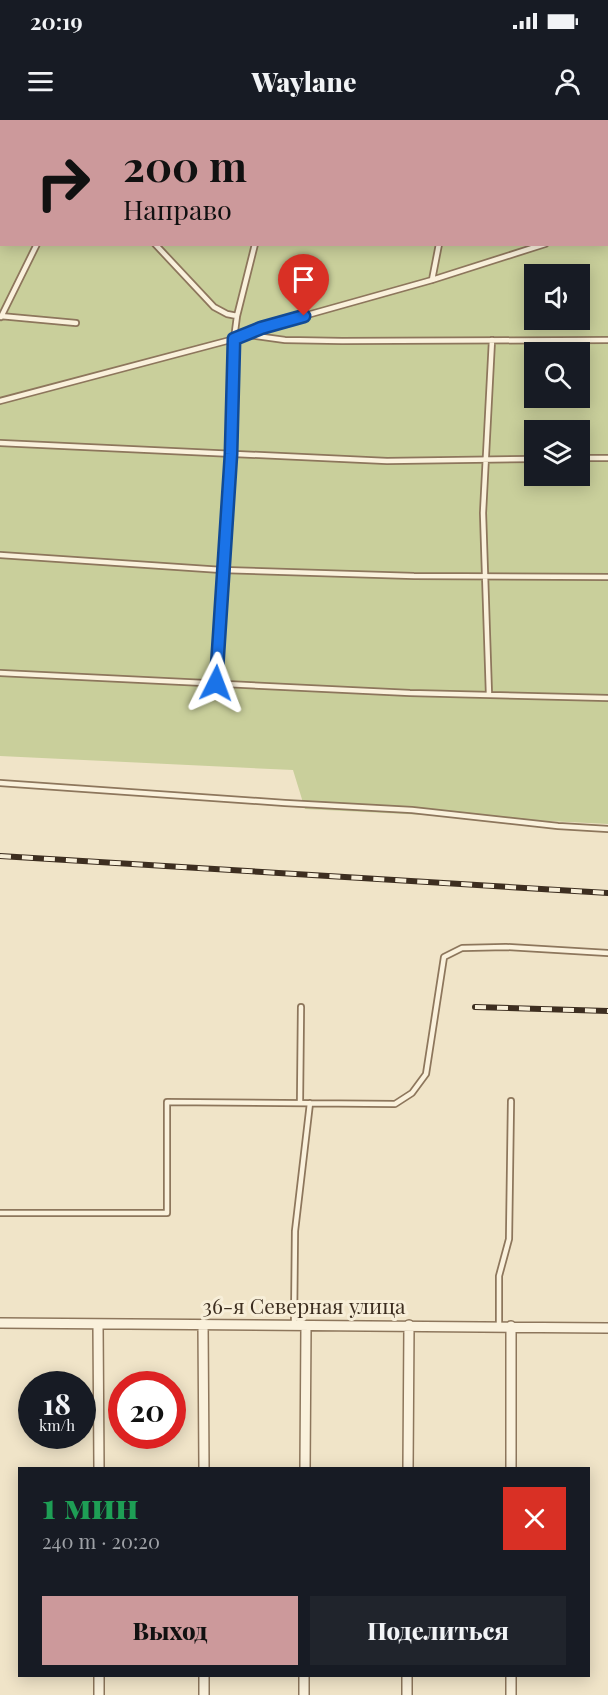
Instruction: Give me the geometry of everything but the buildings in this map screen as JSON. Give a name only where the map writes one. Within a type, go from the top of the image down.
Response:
[{"type":"street","name":"36-я Северная улица","points":[[0,1323],[608,1328]]},
{"type":"street","points":[[98,1324],[99,1467]]},
{"type":"street","points":[[203,1324],[204,1467]]},
{"type":"street","points":[[408,1467],[409,1325]]},
{"type":"street","points":[[305,1467],[306,1326]]},
{"type":"street","points":[[511,1326],[511,1467]]},
{"type":"street","points":[[99,1677],[99,1695]]},
{"type":"street","points":[[204,1677],[204,1695]]},
{"type":"street","points":[[304,1677],[304,1695]]},
{"type":"street","points":[[407,1677],[407,1695]]},
{"type":"street","points":[[511,1677],[512,1695]]},
{"type":"lane","points":[[36,246],[0,316],[76,323]]},
{"type":"lane","points":[[156,246],[214,307],[237,316]]},
{"type":"lane","points":[[216,683],[231,454],[234,339],[237,316],[254,246]]},
{"type":"lane","points":[[432,280],[439,246]]},
{"type":"lane","points":[[0,401],[234,339],[261,328],[432,280],[540,246]]},
{"type":"lane","points":[[245,335],[285,340],[342,341],[608,340]]},
{"type":"lane","points":[[489,695],[483,513],[492,340]]},
{"type":"lane","points":[[0,443],[387,461],[524,459]]},
{"type":"lane","points":[[590,458],[608,458]]},
{"type":"lane","points":[[0,555],[222,570],[608,577]]},
{"type":"lane","points":[[0,673],[410,693],[608,698]]},
{"type":"lane","points":[[0,783],[412,810],[558,826],[608,829]]},
{"type":"lane","points":[[0,1213],[167,1213],[167,1102],[395,1104],[412,1093],[426,1074],[444,957],[462,948],[506,947],[608,953]]},
{"type":"lane","points":[[300,1102],[301,1007]]},
{"type":"lane","points":[[499,1326],[500,1276],[509,1239],[511,1101]]},
{"type":"lane","points":[[294,1325],[296,1231],[310,1102]]},
{"type":"green space","points":[[0,246],[608,246],[608,824],[305,809],[293,770],[0,756]]},
{"type":"railway","points":[[0,856],[608,893]]},
{"type":"railway","points":[[475,1007],[608,1011]]},
{"type":"route","points":[[216,683],[231,454],[234,339],[261,328],[304,316]]}]
